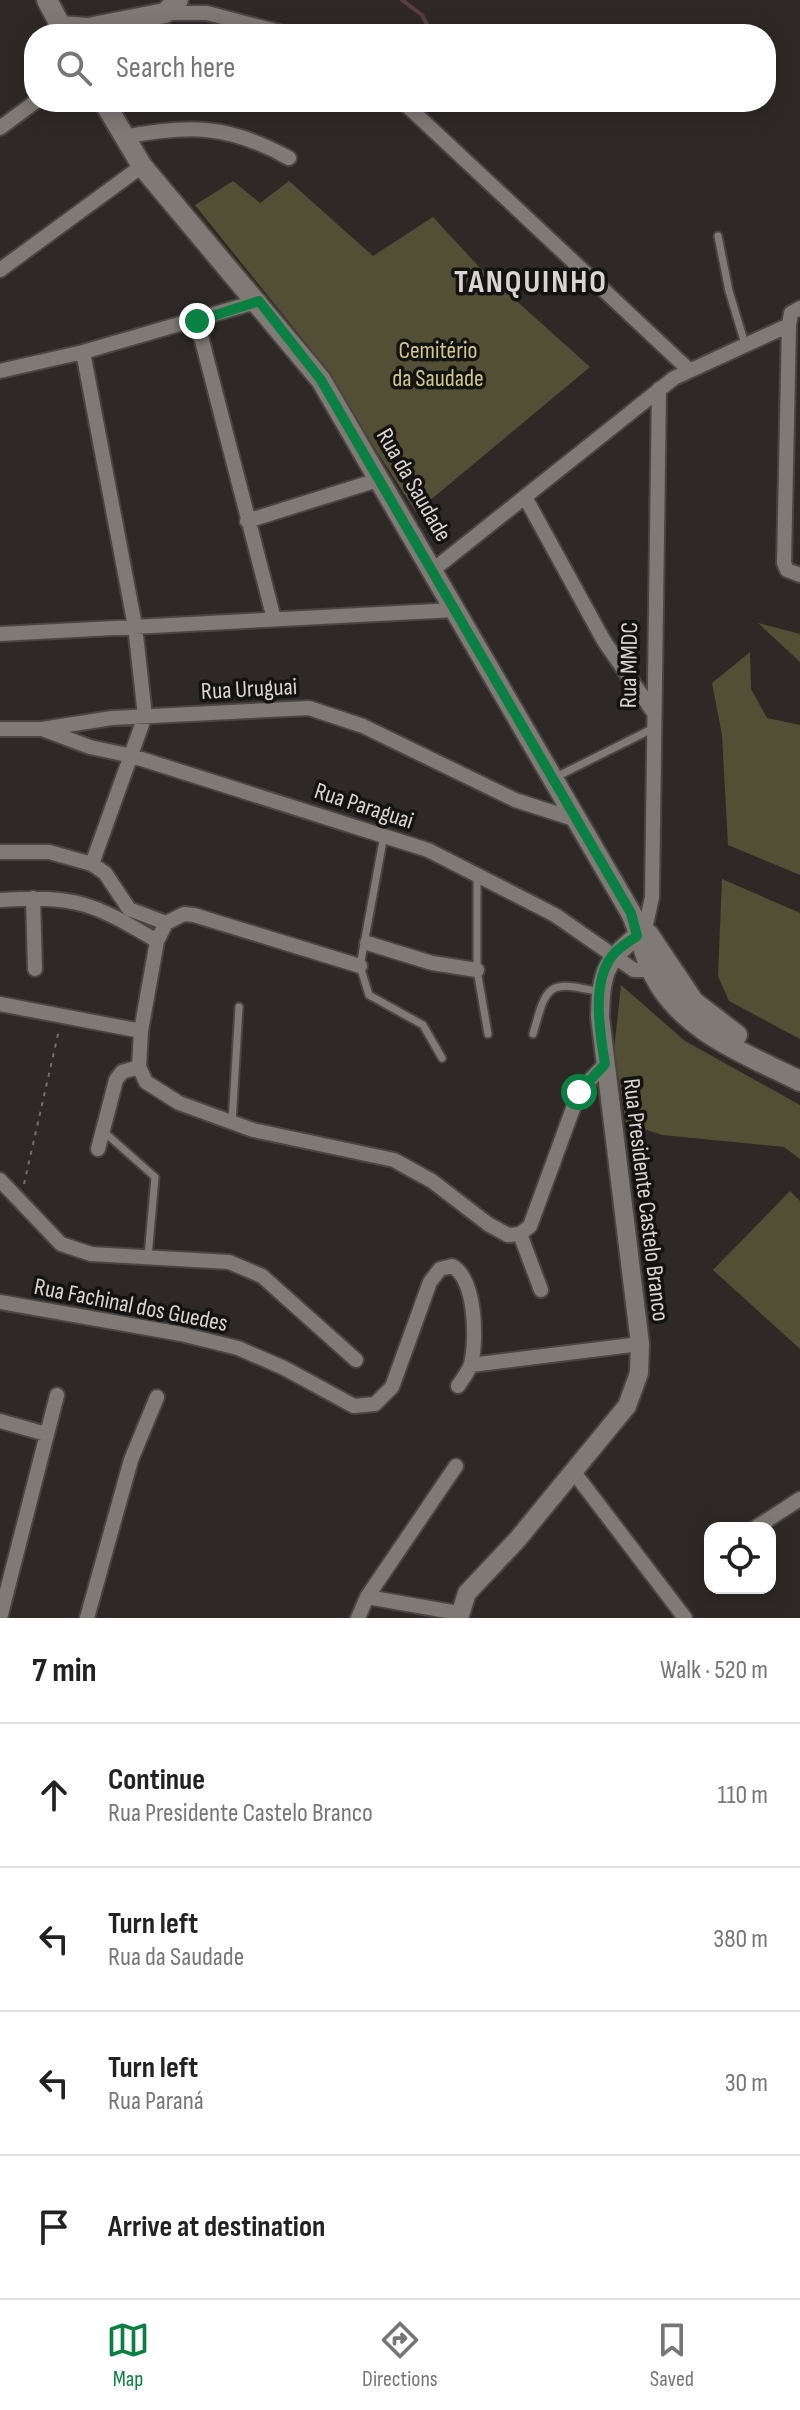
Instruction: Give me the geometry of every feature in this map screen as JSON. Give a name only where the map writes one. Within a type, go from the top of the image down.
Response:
[{"type":"main road","points":[[47,0],[60,24]]},
{"type":"main road","points":[[110,24],[172,6]]},
{"type":"main road","name":"Rua da Saudade","points":[[110,112],[142,166],[259,301],[321,380],[639,930]]},
{"type":"main road","points":[[639,930],[651,970],[664,992],[699,1027],[800,1081]]},
{"type":"main road","points":[[639,930],[694,1002],[709,1016],[748,1041],[800,1065]]},
{"type":"street","points":[[196,0],[207,13]]},
{"type":"street","points":[[172,6],[249,24]]},
{"type":"street","points":[[0,128],[24,110]]},
{"type":"street","points":[[414,112],[688,369]]},
{"type":"street","points":[[124,137],[192,128],[229,131],[255,139],[289,158]]},
{"type":"street","points":[[0,270],[142,166]]},
{"type":"street","points":[[0,371],[83,352],[259,301]]},
{"type":"street","points":[[800,308],[791,313],[789,325],[784,563],[787,570],[800,575]]},
{"type":"street","points":[[197,321],[274,619]]},
{"type":"street","points":[[433,570],[688,369],[789,325]]},
{"type":"street","points":[[83,352],[135,626],[145,716],[92,864]]},
{"type":"street","name":"Rua MMDC","points":[[639,930],[652,897],[652,710],[659,389]]},
{"type":"street","points":[[247,521],[381,479]]},
{"type":"street","points":[[525,497],[604,641],[652,710]]},
{"type":"street","points":[[0,634],[455,610]]},
{"type":"street","name":"Rua Uruguai","points":[[0,729],[42,729],[145,716],[309,708],[363,726],[515,800],[574,819]]},
{"type":"street","name":"Rua Paraguai","points":[[42,729],[90,747],[132,756],[384,835],[477,872],[555,915],[634,970],[651,970]]},
{"type":"street","points":[[0,852],[49,852],[92,864],[105,873],[129,909],[166,923]]},
{"type":"street","points":[[0,900],[33,898],[80,901],[101,908],[157,941]]},
{"type":"street","points":[[33,898],[35,969]]},
{"type":"street","points":[[360,966],[194,915],[184,914],[166,923],[157,941],[141,1031],[139,1067],[146,1082],[162,1094],[232,1123],[283,1138],[394,1160],[432,1181],[497,1231],[508,1235],[520,1234],[530,1226],[545,1192],[579,1092],[605,1064]]},
{"type":"street","points":[[612,955],[639,930]]},
{"type":"street","points":[[367,943],[432,963],[477,970]]},
{"type":"street","name":"Rua Presidente Castelo Branco","points":[[458,1616],[467,1593],[517,1540],[627,1406],[639,1373],[640,1344],[605,1064],[600,992],[604,970],[612,955]]},
{"type":"street","points":[[0,1004],[141,1031]]},
{"type":"street","points":[[98,1149],[116,1080],[122,1072],[139,1067]]},
{"type":"street","points":[[0,1180],[61,1244],[91,1254],[229,1262],[262,1276],[356,1360]]},
{"type":"street","points":[[520,1234],[541,1290]]},
{"type":"street","name":"Rua Fachinal dos Guedes","points":[[0,1302],[181,1334],[238,1348],[284,1368],[345,1402],[366,1407],[381,1400],[392,1387],[430,1282],[440,1269],[452,1266],[463,1277],[470,1293],[471,1365]]},
{"type":"street","points":[[458,1386],[471,1365],[640,1344]]},
{"type":"street","points":[[0,1618],[57,1395]]},
{"type":"street","points":[[87,1618],[131,1460],[157,1397]]},
{"type":"street","points":[[0,1421],[46,1434]]},
{"type":"street","points":[[358,1618],[367,1597],[456,1466]]},
{"type":"street","points":[[573,1471],[685,1618]]},
{"type":"street","points":[[764,1522],[800,1499]]},
{"type":"street","points":[[367,1597],[458,1616]]},
{"type":"lane","points":[[718,236],[729,291],[745,344]]},
{"type":"lane","points":[[552,779],[652,729]]},
{"type":"lane","points":[[384,835],[367,943],[360,966],[369,995],[423,1025],[442,1058]]},
{"type":"lane","points":[[477,872],[477,970],[488,1034]]},
{"type":"lane","points":[[533,1034],[544,994],[554,987],[573,986],[600,992]]},
{"type":"lane","points":[[232,1123],[239,1007]]},
{"type":"lane","points":[[103,1131],[155,1177],[148,1257]]},
{"type":"path","points":[[19,1203],[62,1017]]},
{"type":"green space","name":"Cemitério da Saudade","points":[[233,181],[260,203],[289,181],[373,256],[433,217],[481,269],[590,367],[416,512],[309,347],[195,205]]},
{"type":"green space","points":[[758,623],[800,634],[800,662]]},
{"type":"green space","points":[[750,652],[751,689],[767,718],[800,725],[800,875],[728,845],[722,735],[712,683]]},
{"type":"green space","points":[[722,879],[800,913],[800,1039],[729,1001],[718,976]]},
{"type":"green space","points":[[621,985],[685,1041],[800,1105],[800,1159],[784,1147],[662,1135],[626,1123],[614,1050]]},
{"type":"green space","points":[[790,1191],[800,1201],[800,1349],[713,1270]]},
{"type":"waterway","points":[[402,0],[422,15],[427,24]]},
{"type":"district","name":"TANQUINHO","points":[[531,282]]},
{"type":"route","points":[[197,321],[259,301],[321,380],[631,913],[637,936],[612,955],[604,970],[600,992],[605,1064],[579,1092]]}]
